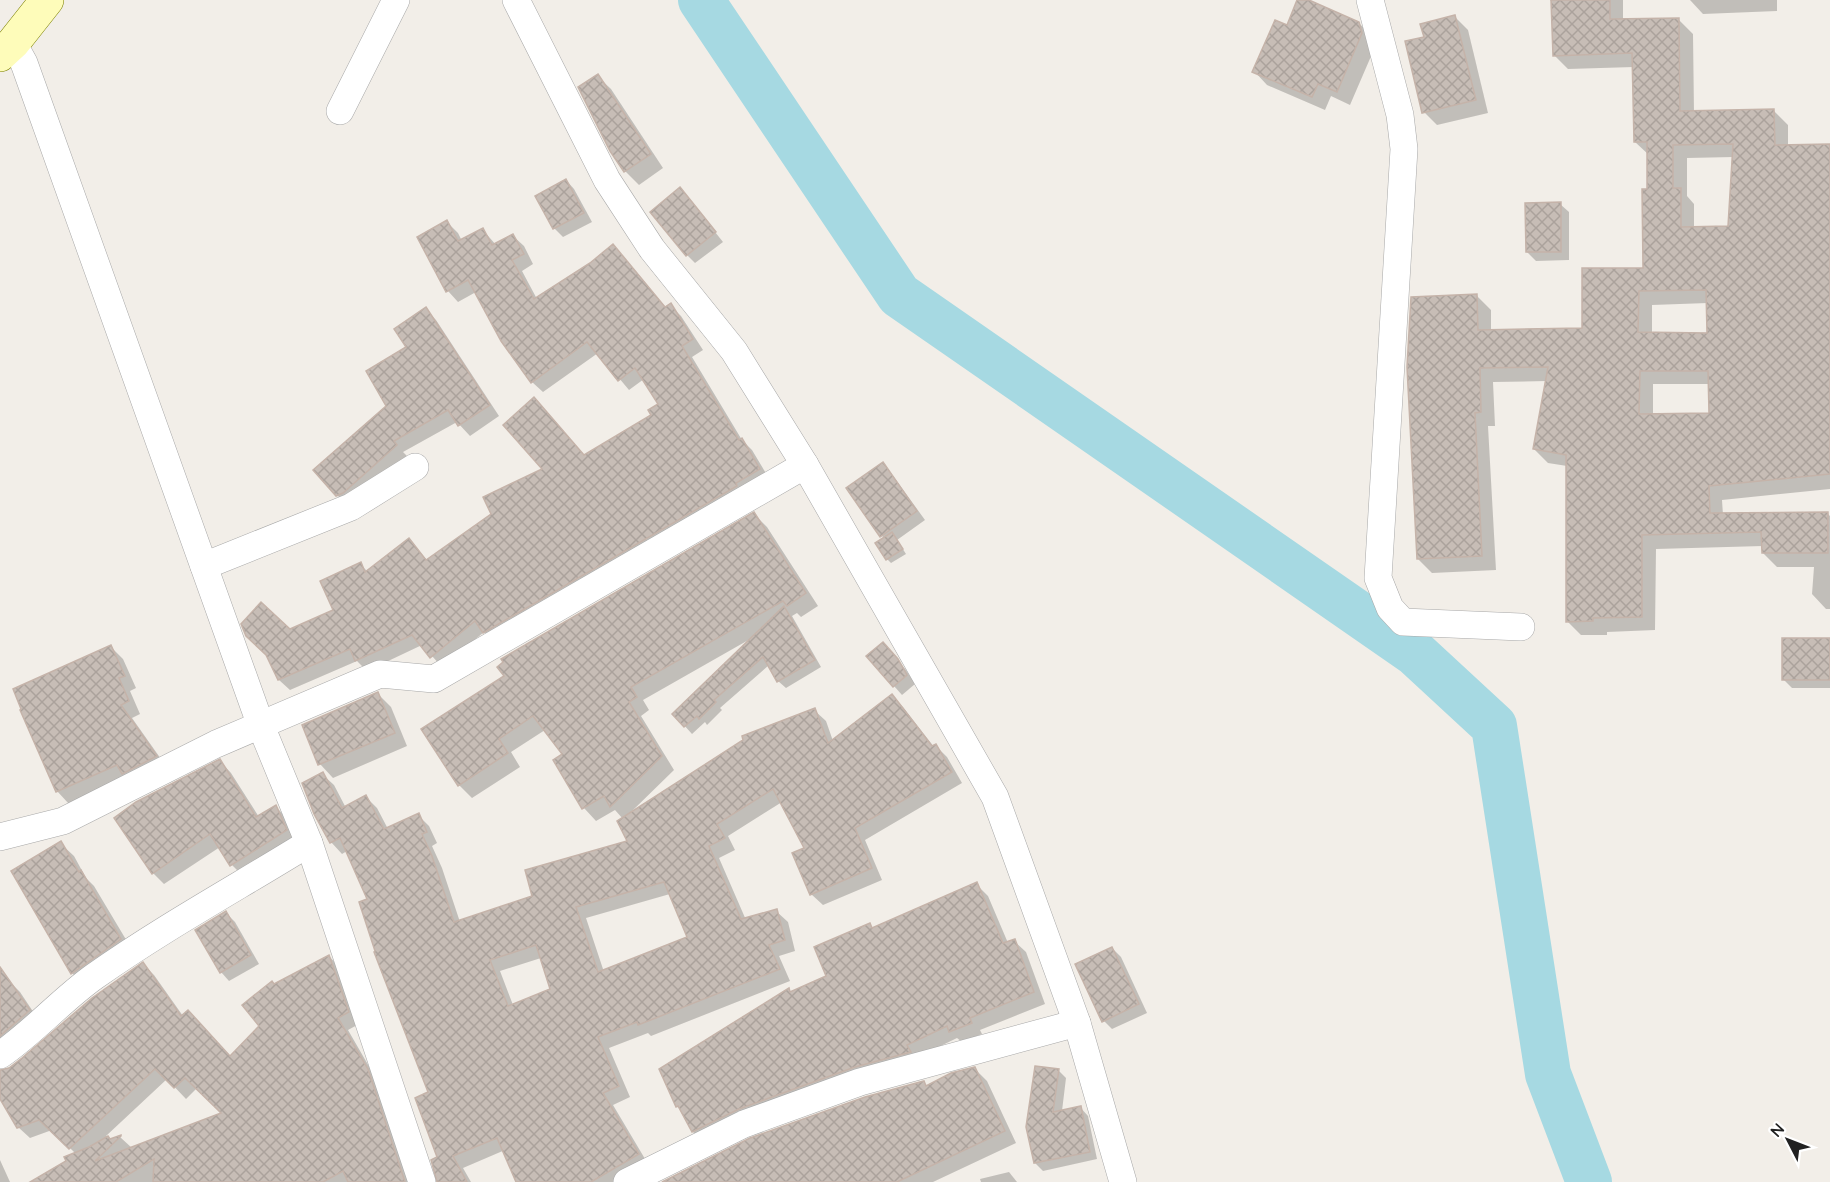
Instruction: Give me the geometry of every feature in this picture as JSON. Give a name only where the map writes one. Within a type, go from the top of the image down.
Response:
[{"type":"street","points":[[47,0],[7,49],[24,63],[261,726],[309,843],[422,1182]]},
{"type":"street","points":[[340,111],[396,0]]},
{"type":"street","points":[[516,0],[607,180],[652,249],[734,351],[805,465],[995,797],[1077,1023],[1123,1182]]},
{"type":"street","points":[[1370,0],[1400,115],[1404,149],[1378,578],[1390,608],[1403,622],[1521,627]]},
{"type":"street","points":[[0,837],[63,821],[216,744],[380,674],[434,679],[805,465]]},
{"type":"street","points":[[204,566],[351,507],[415,467]]},
{"type":"street","points":[[0,1056],[24,1039],[94,977],[162,932],[309,843]]},
{"type":"street","points":[[627,1182],[744,1124],[860,1082],[1077,1023]]},
{"type":"building","points":[[1297,0],[1309,0],[1359,22],[1362,33],[1337,92],[1318,84],[1312,97],[1252,72],[1275,20],[1287,25]]},
{"type":"building","points":[[1551,0],[1610,0],[1610,19],[1679,18],[1680,111],[1774,109],[1775,145],[1830,144],[1830,474],[1709,486],[1710,513],[1828,512],[1828,553],[1762,553],[1761,532],[1642,535],[1642,617],[1593,618],[1593,621],[1566,622],[1566,455],[1533,449],[1548,367],[1480,368],[1481,412],[1475,413],[1482,556],[1417,559],[1407,367],[1411,297],[1477,294],[1478,330],[1582,328],[1582,268],[1643,268],[1642,189],[1647,189],[1647,142],[1634,142],[1632,53],[1553,56]],"holes":[[[1733,144],[1728,226],[1681,227],[1681,188],[1673,188],[1673,145]],[[1706,290],[1707,333],[1638,332],[1639,291]],[[1640,371],[1708,371],[1709,413],[1639,414]]]},
{"type":"building","points":[[1455,15],[1476,100],[1422,113],[1405,41],[1424,37],[1420,24]]},
{"type":"building","points":[[598,74],[651,154],[624,172],[610,151],[578,87]]},
{"type":"building","points":[[566,179],[584,213],[553,229],[535,196]]},
{"type":"building","points":[[680,187],[716,232],[686,256],[650,212]]},
{"type":"building","points":[[1561,202],[1561,252],[1526,252],[1525,203]]},
{"type":"building","points":[[447,220],[458,241],[483,228],[492,245],[513,234],[524,254],[512,260],[534,299],[590,263],[613,244],[665,307],[671,303],[693,339],[682,346],[739,440],[742,438],[760,469],[736,483],[737,486],[483,633],[475,621],[430,658],[412,635],[355,661],[350,649],[278,680],[266,655],[246,636],[241,624],[261,602],[290,629],[333,610],[320,581],[361,562],[365,572],[409,538],[426,560],[491,514],[483,497],[542,469],[503,425],[534,397],[584,455],[651,415],[648,410],[658,404],[635,368],[618,381],[587,342],[531,383],[501,341],[468,280],[446,292],[417,237]]},
{"type":"building","points":[[426,307],[490,405],[458,426],[448,410],[394,441],[397,445],[343,493],[336,496],[313,470],[386,406],[366,371],[406,347],[394,329]]},
{"type":"building","points":[[883,462],[917,511],[880,537],[846,488]]},
{"type":"building","points":[[754,512],[806,593],[787,606],[783,601],[631,687],[637,697],[629,702],[662,756],[610,807],[604,796],[582,809],[553,760],[562,754],[533,716],[499,739],[508,753],[458,786],[421,729],[504,676],[497,667],[503,662],[501,659]]},
{"type":"building","points":[[892,532],[903,549],[886,560],[875,543]]},
{"type":"building","points":[[784,606],[815,660],[777,682],[763,657],[714,700],[716,702],[699,719],[697,716],[684,727],[672,714]]},
{"type":"building","points":[[1782,638],[1830,638],[1830,680],[1782,680]]},
{"type":"building","points":[[883,642],[898,659],[907,675],[893,687],[866,656]]},
{"type":"building","points":[[111,645],[125,676],[119,678],[129,701],[121,705],[157,756],[122,774],[117,765],[56,792],[13,689]]},
{"type":"building","points":[[378,692],[395,733],[318,765],[302,725]]},
{"type":"building","points":[[892,694],[932,746],[936,744],[952,772],[855,828],[872,868],[810,895],[792,853],[804,848],[773,789],[717,824],[725,838],[709,846],[741,919],[777,909],[785,940],[769,945],[780,969],[638,1025],[637,1022],[598,1037],[619,1086],[603,1093],[639,1154],[591,1182],[516,1182],[497,1138],[453,1156],[467,1182],[437,1182],[431,1160],[437,1157],[415,1098],[428,1092],[374,952],[359,902],[367,899],[340,838],[330,843],[314,814],[302,783],[323,772],[342,808],[366,795],[384,829],[419,813],[427,832],[422,834],[432,856],[454,922],[532,896],[525,870],[627,841],[617,821],[743,740],[742,736],[815,708],[828,743]],"holes":[[[664,882],[687,937],[598,972],[576,907]],[[536,945],[550,989],[508,1006],[490,960]]]},
{"type":"building","points":[[220,759],[256,817],[276,805],[287,830],[230,866],[210,834],[152,874],[114,818],[136,802]]},
{"type":"building","points":[[61,841],[79,872],[81,870],[121,939],[71,974],[11,871]]},
{"type":"building","points":[[977,882],[1003,943],[1015,939],[1034,992],[970,1018],[972,1023],[949,1032],[947,1026],[907,1045],[911,1052],[855,1067],[739,1109],[692,1132],[678,1106],[676,1107],[659,1069],[789,988],[790,992],[826,976],[814,947],[870,923],[872,928]]},
{"type":"building","points":[[226,911],[251,955],[220,973],[195,930]]},
{"type":"building","points":[[1112,947],[1139,1004],[1102,1022],[1075,964]]},
{"type":"building","points":[[329,955],[349,1012],[338,1018],[368,1069],[405,1182],[348,1182],[343,1171],[323,1182],[153,1182],[154,1159],[116,1182],[30,1182],[66,1161],[64,1157],[108,1136],[110,1139],[121,1135],[95,1161],[221,1113],[185,1078],[174,1088],[155,1069],[69,1149],[39,1120],[17,1128],[0,1099],[0,1070],[9,1068],[22,1058],[92,998],[143,962],[181,1016],[188,1010],[230,1056],[259,1026],[242,1005],[272,981],[274,984]]},
{"type":"building","points":[[0,967],[30,1010],[0,1036]]},
{"type":"building","points":[[1035,1066],[1059,1069],[1053,1112],[1081,1106],[1090,1152],[1034,1163],[1026,1127]]},
{"type":"building","points":[[975,1067],[1005,1131],[897,1182],[662,1182],[750,1138],[865,1097],[924,1081],[926,1086],[951,1073]]},
{"type":"waterway","points":[[701,0],[899,295],[1415,653],[1494,726],[1548,1074],[1589,1182]]}]
